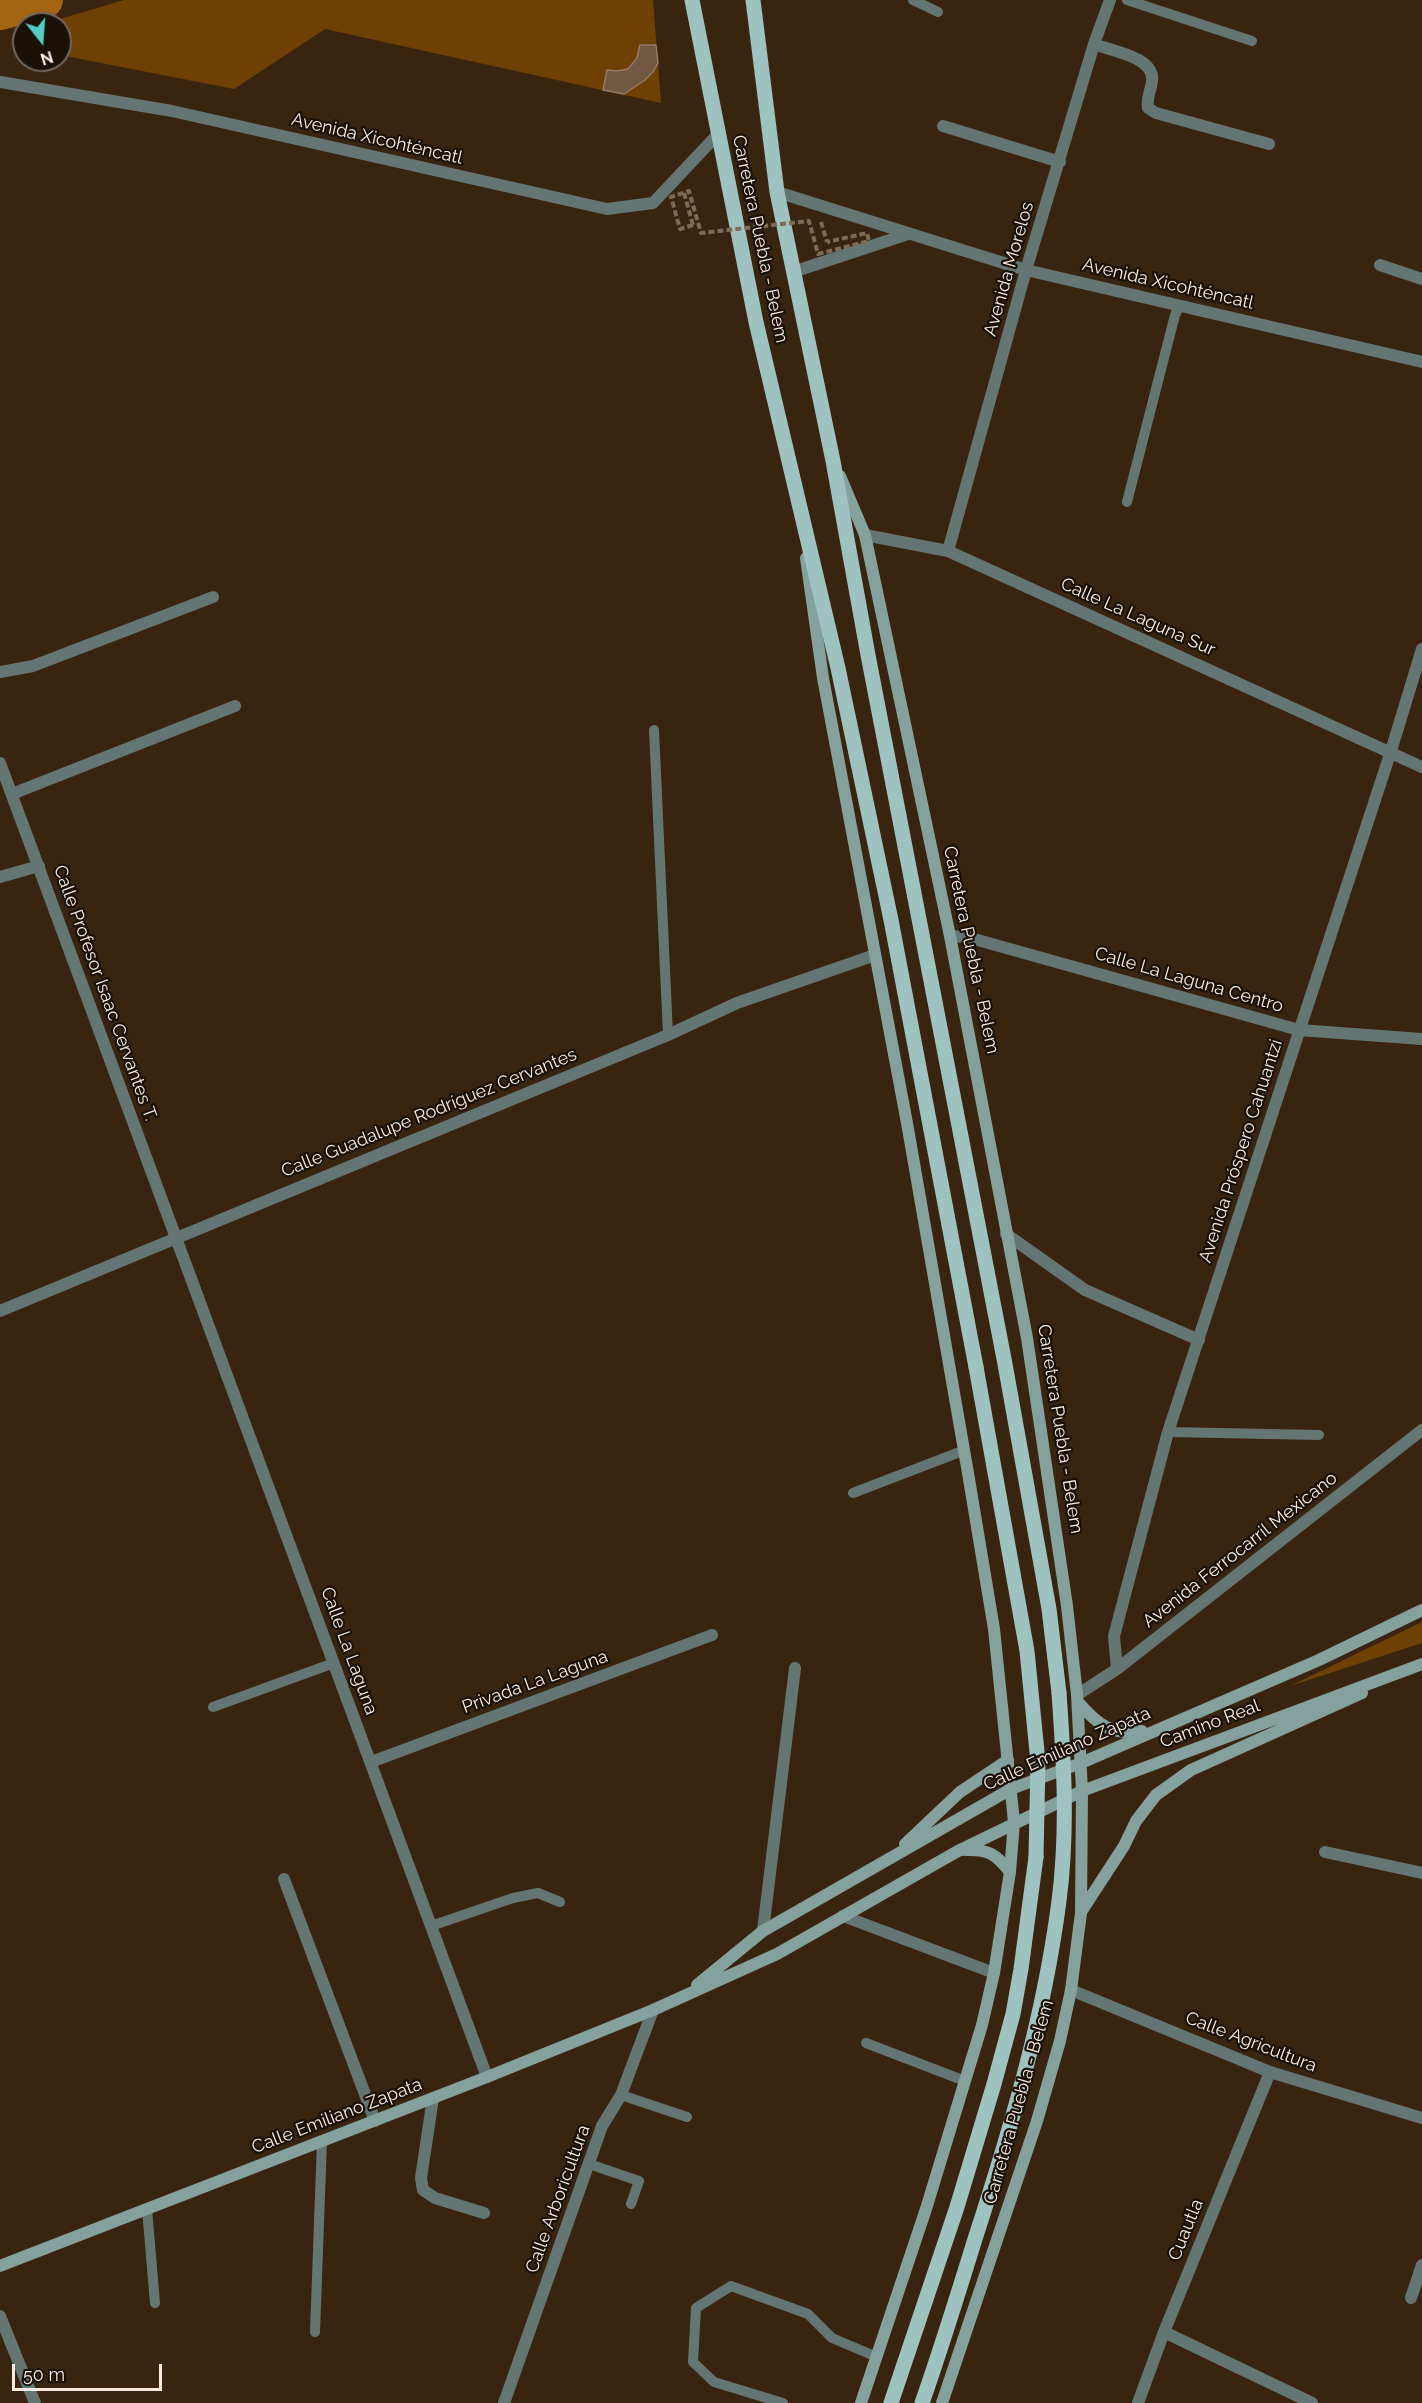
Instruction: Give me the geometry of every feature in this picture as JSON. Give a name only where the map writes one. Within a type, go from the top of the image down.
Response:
[{"type":"main road","name":"Carretera Puebla - Belem","points":[[692,0],[756,322],[838,668],[891,920],[989,1436],[1027,1651],[1038,1762],[1036,1857],[1013,2014],[957,2207],[891,2403]]},
{"type":"main road","name":"Carretera Puebla - Belem","points":[[753,0],[777,192],[833,461],[868,656],[1005,1364],[1049,1610],[1059,1693],[1065,1787],[1059,1899],[1043,1999],[1023,2082],[998,2168],[922,2403]]},
{"type":"street","name":"Avenida Morelos","points":[[948,551],[1026,270],[1094,44],[1110,0]]},
{"type":"street","points":[[1094,44],[1145,62],[1151,69],[1152,81],[1146,100],[1148,108],[1156,113],[1269,144]]},
{"type":"street","name":"Avenida Xicohténcatl","points":[[0,82],[172,111],[607,209],[653,203],[718,134]]},
{"type":"street","points":[[943,126],[1060,162]]},
{"type":"street","name":"Avenida Xicohténcatl","points":[[777,192],[1026,270],[1422,362]]},
{"type":"street","points":[[793,272],[908,234]]},
{"type":"street","points":[[1380,265],[1422,279]]},
{"type":"street","name":"Carretera Puebla - Belem","points":[[833,461],[865,535],[950,936],[1027,1338],[1067,1606],[1081,1763],[1081,1913],[1071,1990],[1060,2041],[1037,2121],[942,2403]]},
{"type":"street","name":"Carretera Puebla - Belem","points":[[795,485],[823,678],[965,1450],[994,1629],[1014,1822],[1010,1872],[994,1973],[982,2025],[926,2209],[861,2403]]},
{"type":"street","name":"Calle La Laguna Sur","points":[[865,535],[948,551],[1422,767]]},
{"type":"street","points":[[0,672],[33,666],[213,597]]},
{"type":"street","name":"Avenida Próspero Cahuantzi","points":[[1116,1669],[1114,1636],[1168,1432],[1391,751],[1422,648]]},
{"type":"street","points":[[12,794],[235,706]]},
{"type":"street","name":"Calle Profesor Isaac Cervantes T.","points":[[0,763],[177,1236]]},
{"type":"street","points":[[0,876],[39,866]]},
{"type":"street","name":"Calle La Laguna Centro","points":[[950,936],[967,936],[1299,1030],[1422,1039]]},
{"type":"street","name":"Calle Guadalupe Rodríguez Cervantes","points":[[0,1311],[668,1035],[737,1003],[875,956]]},
{"type":"street","points":[[1006,1234],[1085,1290],[1199,1341]]},
{"type":"street","name":"Calle La Laguna","points":[[177,1236],[487,2078]]},
{"type":"street","name":"Avenida Ferrocarril Mexicano","points":[[1077,1699],[1422,1430]]},
{"type":"street","name":"Calle Emiliano Zapata","points":[[685,1995],[763,1931],[1011,1789],[1081,1763],[1319,1660],[1422,1610]]},
{"type":"street","name":"Privada La Laguna","points":[[371,1762],[712,1635]]},
{"type":"street","points":[[1081,1913],[1124,1846],[1136,1821],[1156,1795],[1191,1770],[1419,1666]]},
{"type":"street","name":"Camino Real","points":[[1014,1822],[1082,1791],[1419,1666]]},
{"type":"street","points":[[763,1931],[795,1668]]},
{"type":"street","points":[[1077,1699],[1093,1719],[1106,1728],[1127,1733],[1158,1729]]},
{"type":"street","points":[[889,1859],[960,1792],[1008,1760]]},
{"type":"street","name":"Calle Emiliano Zapata","points":[[0,2266],[487,2078],[653,2010],[777,1954],[958,1851],[1014,1822]]},
{"type":"street","points":[[958,1851],[981,1849],[999,1858],[1010,1872]]},
{"type":"street","points":[[1325,1852],[1422,1873]]},
{"type":"street","points":[[284,1879],[375,2121]]},
{"type":"street","points":[[843,1916],[994,1973]]},
{"type":"street","name":"Calle Agricultura","points":[[1071,1990],[1270,2072],[1422,2118]]},
{"type":"street","name":"Calle Arboricultura","points":[[504,2403],[602,2126],[621,2095],[653,2010]]},
{"type":"street","name":"Cuautla","points":[[1138,2403],[1164,2332],[1270,2072]]},
{"type":"street","points":[[433,2098],[421,2178],[423,2190],[435,2198],[484,2213]]},
{"type":"street","points":[[1411,2298],[1422,2265]]},
{"type":"street","points":[[0,2316],[35,2403]]},
{"type":"street","points":[[1164,2332],[1312,2403]]},
{"type":"lane","points":[[913,0],[938,12]]},
{"type":"lane","points":[[1127,0],[1252,41]]},
{"type":"lane","points":[[1127,502],[1172,326],[1180,305]]},
{"type":"lane","points":[[654,730],[668,1035]]},
{"type":"lane","points":[[1168,1432],[1319,1435]]},
{"type":"lane","points":[[853,1493],[965,1450]]},
{"type":"lane","points":[[213,1707],[334,1663]]},
{"type":"lane","points":[[431,1926],[513,1898],[538,1893],[560,1902]]},
{"type":"lane","points":[[866,2043],[965,2081]]},
{"type":"lane","points":[[621,2095],[687,2117]]},
{"type":"lane","points":[[315,2332],[322,2141]]},
{"type":"lane","points":[[589,2164],[639,2181],[631,2204]]},
{"type":"lane","points":[[147,2209],[155,2303]]},
{"type":"lane","points":[[783,2403],[714,2382],[693,2362],[696,2308],[731,2286],[808,2314],[832,2338],[877,2357]]},
{"type":"path","points":[[679,175],[693,225],[680,229],[671,197],[689,192],[701,232],[809,221],[818,254],[869,241],[867,233],[827,242]]},
{"type":"shaded area","points":[[124,0],[653,0],[661,103],[325,29],[234,89],[72,57],[72,15]]},
{"type":"shaded area","points":[[1422,1622],[1422,1643],[1290,1686]]},
{"type":"building","points":[[640,45],[656,45],[658,63],[653,72],[624,94],[603,90],[607,70],[628,69],[637,58]]},
{"type":"waterway","points":[[0,12],[45,0]]}]
